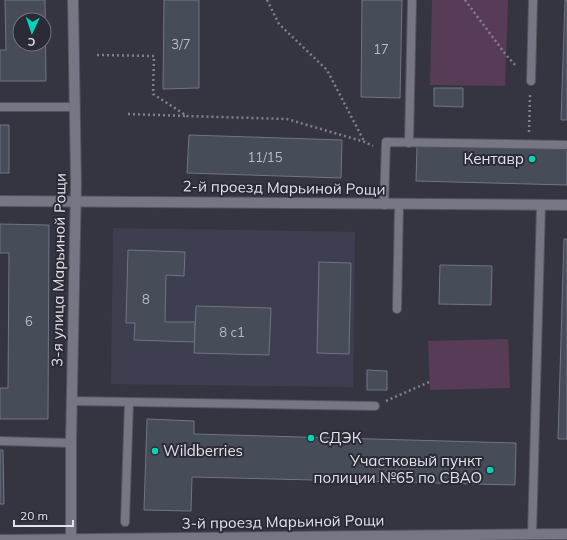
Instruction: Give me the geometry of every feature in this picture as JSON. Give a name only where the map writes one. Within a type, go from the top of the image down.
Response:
[{"type":"street","name":"3-я улица Марьиной Рощи","points":[[71,540],[70,443],[76,201],[74,0]]},
{"type":"street","name":"2-й проезд Марьиной Рощи","points":[[0,201],[384,205],[567,205]]},
{"type":"street","name":"3-й проезд Марьиной Рощи","points":[[0,540],[429,538],[567,534]]},
{"type":"lane","points":[[409,143],[412,0]]},
{"type":"lane","points":[[531,82],[533,0]]},
{"type":"lane","points":[[0,107],[75,107]]},
{"type":"lane","points":[[384,205],[386,142],[567,145]]},
{"type":"lane","points":[[397,309],[399,204]]},
{"type":"lane","points":[[534,536],[541,205]]},
{"type":"lane","points":[[72,402],[375,406]]},
{"type":"lane","points":[[126,522],[129,402]]},
{"type":"lane","points":[[0,441],[70,443]]},
{"type":"path","points":[[267,0],[279,24],[327,70],[365,142]]},
{"type":"path","points":[[465,0],[506,55],[531,82],[529,145]]},
{"type":"path","points":[[97,56],[154,56],[154,94],[187,116]]},
{"type":"path","points":[[128,114],[286,119],[365,142],[386,153]]},
{"type":"path","points":[[375,406],[429,382]]},
{"type":"shaded area","points":[[432,0],[508,0],[505,86],[430,85]]},
{"type":"shaded area","points":[[113,228],[355,232],[353,387],[111,384]]},
{"type":"shaded area","points":[[508,339],[510,388],[430,390],[428,341]]},
{"type":"building","points":[[5,0],[45,0],[45,12],[12,12],[12,52],[46,52],[46,81],[0,81],[0,50],[6,50]]},
{"type":"building","points":[[164,0],[199,0],[199,88],[163,89]]},
{"type":"building","points":[[362,0],[402,0],[400,98],[361,97]]},
{"type":"building","points":[[565,0],[567,0],[567,120],[561,120]]},
{"type":"building","points":[[434,88],[463,88],[463,107],[434,106]]},
{"type":"building","points":[[0,125],[9,125],[9,173],[0,173]]},
{"type":"building","points":[[189,135],[342,140],[341,178],[187,173]]},
{"type":"building","points":[[417,146],[567,149],[567,185],[416,181]]},
{"type":"building","points":[[0,224],[49,225],[48,419],[0,419],[0,388],[8,388],[9,253],[0,253]]},
{"type":"building","points":[[564,239],[567,239],[567,439],[558,439]]},
{"type":"building","points":[[128,250],[185,252],[184,276],[166,275],[165,322],[195,322],[195,342],[134,340],[135,323],[126,323]]},
{"type":"building","points":[[319,262],[351,263],[349,354],[317,353]]},
{"type":"building","points":[[440,265],[492,266],[491,305],[439,304]]},
{"type":"building","points":[[196,306],[271,308],[269,355],[194,353]]},
{"type":"building","points":[[367,370],[387,371],[387,390],[367,390]]},
{"type":"building","points":[[147,419],[194,421],[194,434],[516,443],[515,485],[192,477],[191,511],[144,510]]},
{"type":"building","points":[[0,450],[3,450],[4,504],[0,504]]},
{"type":"place","name":"Кентавр","points":[[532,159]]},
{"type":"place","name":"СДЭК","points":[[311,438]]},
{"type":"place","name":"Wildberries","points":[[155,451]]},
{"type":"place","name":"Участковый пункт полиции №65 по СВАО","points":[[490,470]]}]
